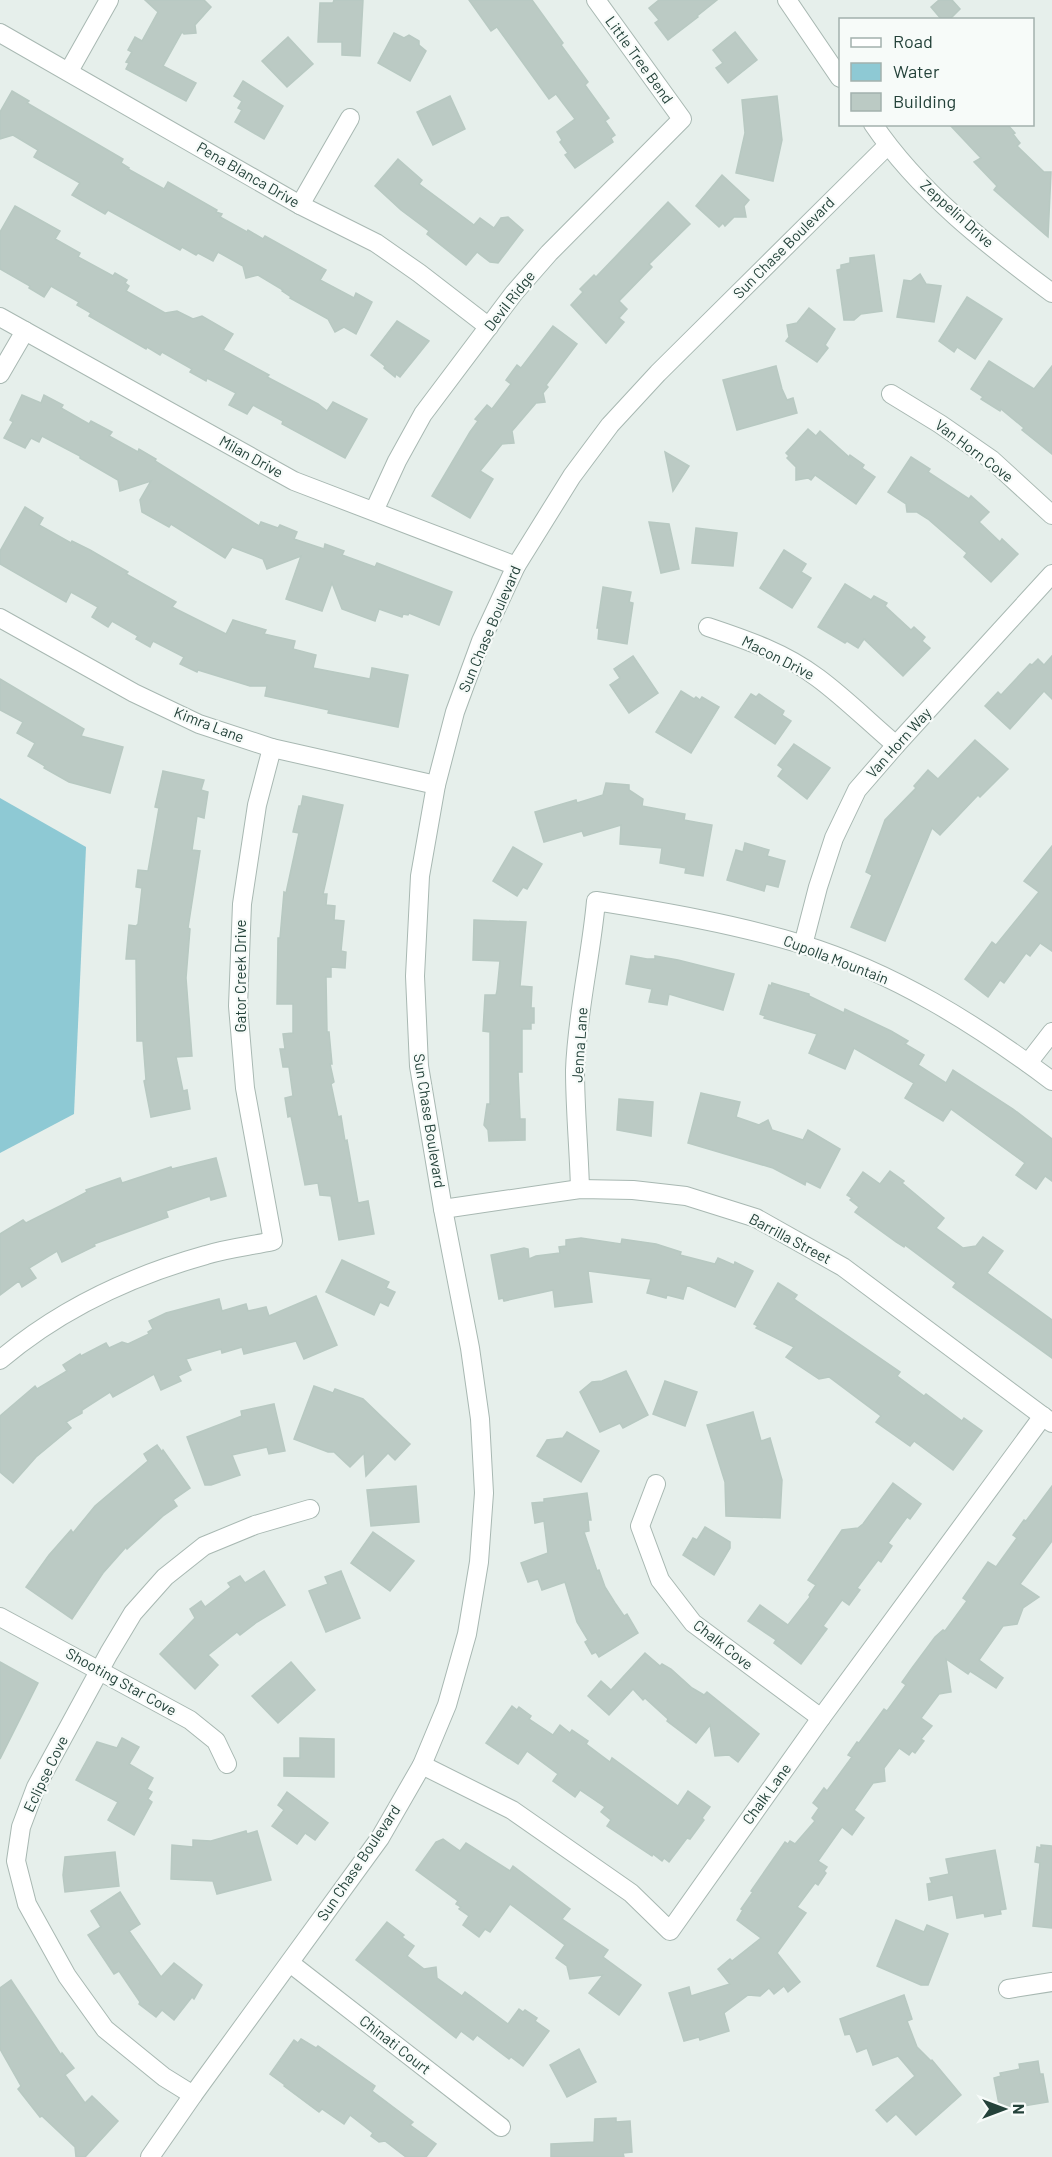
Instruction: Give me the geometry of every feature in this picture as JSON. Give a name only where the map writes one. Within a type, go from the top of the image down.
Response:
[{"type":"street","points":[[69,71],[109,0]]},
{"type":"street","name":"Little Tree Bend","points":[[596,0],[682,119]]},
{"type":"street","points":[[787,0],[839,77]]},
{"type":"street","name":"Pena Blanca Drive","points":[[0,33],[300,206],[376,243],[489,327]]},
{"type":"street","points":[[300,206],[350,118]]},
{"type":"street","name":"Devil Ridge","points":[[374,511],[397,461],[423,414],[514,293],[549,253],[682,119]]},
{"type":"street","name":"Zeppelin Drive","points":[[874,126],[887,146],[942,204],[1052,293]]},
{"type":"street","name":"Sun Chase Boulevard","points":[[150,2157],[380,1838],[422,1765],[447,1705],[467,1634],[479,1562],[484,1493],[480,1419],[470,1348],[443,1209],[419,1066],[415,976],[420,876],[436,785],[455,712],[470,671],[481,641],[516,566],[572,476],[609,425],[658,373],[887,146]]},
{"type":"street","name":"Milan Drive","points":[[0,317],[294,481],[516,566]]},
{"type":"street","points":[[0,374],[25,331]]},
{"type":"street","name":"Van Horn Cove","points":[[891,394],[992,460],[1052,515]]},
{"type":"street","name":"Van Horn Way","points":[[803,945],[834,838],[857,790],[1052,574]]},
{"type":"street","name":"Kimra Lane","points":[[0,618],[134,693],[199,724],[272,748],[436,785]]},
{"type":"street","name":"Macon Drive","points":[[708,627],[755,643],[818,678],[896,745]]},
{"type":"street","name":"Gator Creek Drive","points":[[0,1360],[23,1340],[84,1302],[144,1274],[208,1254],[273,1241],[245,1088],[238,1006],[242,904],[257,806],[272,748]]},
{"type":"street","name":"Cupolla Mountain","points":[[596,901],[722,923],[803,945],[872,971],[934,1002],[1052,1081]]},
{"type":"street","name":"Jenna Lane","points":[[580,1189],[575,1070],[596,901]]},
{"type":"street","points":[[1028,1063],[1052,1032]]},
{"type":"street","name":"Barrilla Street","points":[[443,1209],[580,1189],[633,1190],[686,1196],[756,1218],[843,1267],[1047,1419]]},
{"type":"street","name":"Chalk Lane","points":[[422,1765],[512,1810],[631,1893],[670,1931],[821,1718],[1047,1419]]},
{"type":"street","name":"Chalk Cove","points":[[656,1484],[640,1526],[660,1580],[693,1623],[821,1718]]},
{"type":"street","name":"Eclipse Cove","points":[[193,2095],[164,2077],[105,2029],[67,1976],[27,1904],[16,1861],[21,1827],[36,1787],[100,1670],[133,1613],[165,1577],[204,1546],[255,1525],[310,1509]]},
{"type":"street","name":"Shooting Star Cove","points":[[0,1617],[190,1720],[216,1741],[226,1764]]},
{"type":"street","name":"Chinati Court","points":[[290,1963],[501,2127]]},
{"type":"street","points":[[1008,1989],[1052,1982]]},
{"type":"water","points":[[0,798],[86,847],[74,1114],[0,1153]]},
{"type":"building","points":[[145,0],[204,0],[211,7],[195,25],[196,33],[184,34],[182,32],[163,66],[196,83],[186,101],[126,69],[129,63],[126,62],[132,52],[128,50],[135,37],[142,41],[158,12]]},
{"type":"building","points":[[334,0],[363,0],[360,56],[342,55],[342,42],[318,42],[320,3],[333,3]]},
{"type":"building","points":[[469,0],[532,0],[563,43],[561,45],[588,82],[585,85],[609,118],[605,121],[615,135],[611,138],[613,142],[575,168],[565,155],[568,153],[560,142],[562,140],[557,132],[575,119],[556,94],[549,99],[497,27],[491,31]]},
{"type":"building","points":[[659,0],[717,0],[668,40],[655,23],[659,20],[649,8]]},
{"type":"building","points":[[939,0],[952,0],[960,9],[951,18],[940,18],[931,7]]},
{"type":"building","points":[[735,32],[757,60],[728,83],[716,68],[723,63],[713,50]]},
{"type":"building","points":[[394,33],[404,38],[409,35],[419,41],[419,45],[426,51],[410,81],[378,63]]},
{"type":"building","points":[[288,37],[313,64],[287,87],[262,61]]},
{"type":"building","points":[[243,81],[283,106],[264,139],[235,122],[242,110],[238,108],[242,101],[234,96]]},
{"type":"building","points":[[12,91],[29,101],[27,103],[123,159],[121,163],[128,169],[164,189],[168,182],[217,210],[216,212],[222,214],[220,217],[263,239],[265,236],[326,270],[320,280],[354,298],[356,293],[372,302],[356,334],[344,327],[335,332],[328,319],[290,298],[283,290],[258,275],[246,278],[243,266],[218,252],[213,261],[182,247],[180,250],[108,210],[105,214],[72,195],[80,183],[34,157],[38,150],[13,135],[0,139],[0,112]]},
{"type":"building","points":[[450,96],[465,129],[433,145],[417,112]]},
{"type":"building","points":[[777,96],[782,140],[773,181],[736,173],[745,133],[742,100]]},
{"type":"building","points":[[951,126],[1009,126],[1020,143],[1017,146],[1044,172],[1051,172],[1048,237],[994,190],[997,186],[974,162],[981,158]]},
{"type":"building","points":[[398,159],[422,180],[419,184],[474,225],[480,218],[494,228],[501,218],[508,217],[523,230],[498,263],[490,262],[477,252],[466,265],[427,234],[429,231],[375,186]]},
{"type":"building","points":[[722,175],[749,200],[744,206],[746,217],[734,217],[725,226],[723,223],[719,227],[696,206]]},
{"type":"building","points":[[668,202],[690,224],[649,264],[652,267],[619,301],[627,309],[619,318],[624,322],[606,343],[571,305],[583,292],[580,289],[594,275],[596,277]]},
{"type":"building","points":[[15,206],[60,231],[55,239],[80,253],[78,257],[113,276],[115,273],[127,280],[125,283],[129,286],[126,291],[165,313],[177,311],[193,319],[202,316],[233,334],[223,350],[269,375],[267,377],[327,411],[333,402],[367,419],[345,458],[282,424],[283,421],[253,405],[247,414],[229,405],[236,393],[207,378],[206,381],[190,372],[192,369],[162,352],[160,355],[147,347],[146,349],[89,316],[91,313],[77,305],[79,302],[51,286],[44,297],[0,269],[0,232]]},
{"type":"building","points":[[874,255],[882,311],[861,314],[854,320],[844,320],[837,270],[841,269],[841,265],[850,263],[850,258]]},
{"type":"building","points":[[920,274],[926,284],[941,286],[934,322],[897,317],[904,280],[911,281]]},
{"type":"building","points":[[967,297],[1002,319],[975,359],[957,347],[954,352],[939,341]]},
{"type":"building","points":[[809,308],[835,329],[825,345],[828,348],[817,362],[786,341],[789,337],[787,325],[797,323]]},
{"type":"building","points":[[397,321],[429,341],[400,377],[396,374],[395,377],[371,355]]},
{"type":"building","points":[[553,326],[577,344],[546,385],[548,387],[543,393],[545,402],[536,403],[512,431],[514,443],[502,444],[480,471],[493,479],[470,518],[432,496],[478,421],[475,419],[487,405],[492,409],[511,384],[506,380],[517,365],[521,368]]},
{"type":"building","points":[[989,361],[1034,389],[1052,366],[1052,454],[1022,430],[1024,428],[1001,409],[1000,411],[981,399],[983,397],[971,389]]},
{"type":"building","points":[[776,366],[782,389],[787,400],[793,398],[797,413],[737,430],[723,380]]},
{"type":"building","points":[[22,395],[41,403],[44,395],[63,405],[61,408],[89,424],[91,421],[112,432],[109,436],[156,459],[155,461],[259,526],[261,522],[278,528],[280,525],[297,532],[294,539],[324,549],[325,544],[344,551],[342,555],[375,567],[377,563],[452,592],[439,625],[409,613],[408,615],[403,614],[402,617],[379,609],[375,621],[342,609],[332,583],[322,611],[286,599],[301,556],[267,569],[263,559],[232,547],[225,558],[171,524],[169,527],[142,512],[140,500],[151,481],[120,491],[118,480],[42,436],[39,442],[31,438],[25,448],[4,438],[13,422],[10,420]]},
{"type":"building","points":[[808,429],[816,436],[820,431],[849,457],[850,455],[864,465],[862,468],[875,477],[856,504],[815,475],[811,480],[808,478],[796,480],[796,467],[787,458],[789,456],[786,453]]},
{"type":"building","points":[[665,452],[689,466],[673,491]]},
{"type":"building","points":[[911,457],[930,469],[928,472],[969,499],[971,496],[989,512],[979,522],[1000,542],[1002,539],[1018,554],[991,582],[964,557],[967,553],[928,519],[917,512],[907,512],[906,504],[888,492]]},
{"type":"building","points":[[25,507],[43,518],[39,525],[128,572],[126,574],[176,602],[172,607],[226,634],[233,620],[266,630],[264,634],[295,641],[293,649],[316,655],[313,668],[370,679],[372,668],[408,675],[398,727],[328,713],[329,710],[265,696],[267,686],[250,686],[198,670],[197,672],[180,664],[184,657],[153,641],[150,647],[136,639],[138,636],[112,621],[108,627],[92,617],[98,607],[71,592],[66,602],[0,564],[0,551]]},
{"type":"building","points":[[649,522],[669,524],[679,569],[661,573]]},
{"type":"building","points":[[696,528],[737,533],[733,566],[692,563]]},
{"type":"building","points":[[784,550],[806,564],[801,572],[811,578],[792,608],[760,588]]},
{"type":"building","points":[[845,584],[871,600],[874,596],[887,603],[885,606],[911,630],[914,627],[925,637],[922,641],[930,648],[903,676],[864,639],[858,648],[818,627]]},
{"type":"building","points":[[603,587],[631,592],[629,602],[633,603],[627,644],[598,639],[599,628],[597,628]]},
{"type":"building","points":[[633,656],[658,693],[629,713],[610,685],[620,678],[614,669]]},
{"type":"building","points":[[1052,656],[1052,699],[1044,691],[1010,729],[985,706],[998,692],[1001,695],[1030,664],[1032,665],[1038,659],[1044,665]]},
{"type":"building","points":[[0,679],[84,729],[81,736],[123,747],[110,793],[69,782],[28,756],[35,743],[17,733],[23,722],[0,710]]},
{"type":"building","points":[[681,691],[694,699],[696,697],[700,700],[702,697],[719,707],[691,753],[656,732]]},
{"type":"building","points":[[751,694],[756,697],[759,694],[784,711],[782,715],[791,721],[775,744],[735,717]]},
{"type":"building","points":[[975,740],[1008,769],[980,797],[978,795],[940,835],[932,828],[885,941],[851,927],[872,875],[866,872],[885,820],[916,788],[914,786],[928,770],[938,779]]},
{"type":"building","points":[[794,744],[830,768],[807,799],[778,776],[783,769],[778,765]]},
{"type":"building","points":[[163,771],[204,780],[201,790],[208,792],[204,818],[197,816],[192,850],[200,851],[188,928],[190,929],[186,978],[192,1056],[176,1057],[183,1091],[187,1090],[190,1109],[151,1117],[144,1081],[146,1080],[143,1041],[137,1041],[136,959],[126,959],[129,925],[138,924],[142,888],[136,887],[138,870],[148,871],[159,808],[155,807]]},
{"type":"building","points":[[606,783],[629,785],[629,790],[643,799],[642,806],[685,814],[684,820],[712,825],[703,876],[685,873],[686,868],[660,863],[662,848],[620,844],[621,825],[584,836],[582,831],[544,842],[535,812],[603,795]]},
{"type":"building","points":[[303,796],[343,805],[323,894],[327,894],[326,905],[335,906],[334,920],[344,921],[341,951],[346,952],[345,968],[331,967],[331,977],[326,977],[327,1032],[329,1032],[332,1064],[330,1064],[334,1082],[331,1084],[338,1117],[341,1116],[345,1141],[347,1140],[358,1203],[368,1201],[374,1234],[339,1240],[331,1196],[320,1195],[318,1183],[305,1185],[291,1116],[288,1117],[285,1098],[293,1096],[289,1067],[283,1067],[280,1049],[285,1049],[283,1034],[293,1033],[293,1004],[277,1004],[278,938],[280,938],[284,892],[286,893],[299,833],[293,832]]},
{"type":"building","points":[[745,843],[769,850],[767,856],[785,861],[778,887],[766,884],[764,891],[727,880],[736,850],[743,852]]},
{"type":"building","points":[[1052,846],[1052,951],[1040,943],[1030,956],[1026,953],[1004,983],[1000,980],[988,997],[965,979],[992,942],[996,945],[1039,892],[1024,881]]},
{"type":"building","points":[[513,847],[542,864],[527,889],[523,887],[517,896],[493,881]]},
{"type":"building","points":[[474,920],[526,922],[520,986],[532,987],[531,1008],[534,1008],[534,1023],[531,1023],[531,1029],[522,1029],[522,1072],[518,1072],[520,1119],[525,1119],[525,1140],[489,1141],[488,1130],[484,1125],[487,1104],[490,1104],[490,1032],[483,1031],[485,995],[496,995],[500,961],[473,960]]},
{"type":"building","points":[[631,956],[655,959],[655,956],[678,960],[734,974],[723,1010],[669,994],[667,1005],[649,1002],[652,989],[626,984]]},
{"type":"building","points":[[772,983],[809,994],[844,1013],[845,1009],[891,1031],[908,1041],[905,1044],[924,1055],[918,1065],[946,1083],[953,1070],[1013,1109],[1052,1139],[1052,1181],[1045,1176],[1036,1189],[1016,1175],[1025,1163],[951,1109],[943,1121],[905,1098],[914,1083],[854,1048],[845,1069],[809,1053],[817,1034],[764,1018],[765,1016],[760,1014],[769,985],[771,986]]},
{"type":"building","points":[[701,1093],[740,1102],[736,1117],[759,1125],[768,1120],[772,1130],[803,1140],[808,1130],[840,1149],[820,1188],[806,1181],[805,1185],[773,1168],[688,1143]]},
{"type":"building","points":[[619,1099],[653,1102],[651,1136],[617,1130]]},
{"type":"building","points":[[216,1158],[226,1196],[211,1200],[210,1196],[166,1211],[168,1217],[94,1244],[95,1246],[62,1262],[57,1251],[29,1268],[36,1278],[22,1287],[19,1281],[0,1295],[0,1234],[23,1220],[26,1223],[62,1205],[87,1192],[86,1190],[120,1178],[122,1183],[171,1167],[172,1169]]},
{"type":"building","points":[[890,1171],[944,1218],[936,1228],[963,1248],[976,1246],[983,1237],[1003,1251],[987,1273],[1052,1320],[1052,1358],[953,1287],[956,1283],[905,1245],[904,1247],[896,1242],[855,1212],[859,1207],[847,1195],[863,1172],[880,1184]]},
{"type":"building","points":[[581,1238],[621,1244],[622,1239],[656,1244],[681,1252],[680,1255],[715,1264],[718,1258],[734,1265],[735,1262],[753,1271],[735,1307],[687,1285],[683,1299],[667,1295],[666,1298],[647,1293],[651,1279],[588,1271],[592,1302],[555,1307],[553,1290],[504,1301],[503,1298],[499,1299],[491,1255],[524,1248],[528,1249],[529,1259],[560,1253],[559,1247],[566,1246],[566,1240]]},
{"type":"building","points":[[342,1260],[389,1282],[386,1288],[395,1292],[388,1306],[380,1302],[374,1315],[326,1292]]},
{"type":"building","points":[[778,1283],[797,1295],[794,1299],[900,1372],[897,1376],[924,1396],[926,1394],[962,1421],[964,1418],[982,1431],[953,1470],[914,1441],[910,1446],[876,1422],[881,1416],[829,1377],[819,1379],[786,1357],[794,1347],[756,1328],[758,1326],[754,1324]]},
{"type":"building","points":[[316,1296],[337,1345],[304,1359],[296,1341],[244,1354],[242,1347],[222,1353],[221,1349],[186,1359],[191,1370],[178,1376],[181,1381],[161,1390],[154,1374],[113,1397],[110,1392],[66,1422],[71,1428],[36,1457],[13,1483],[0,1472],[0,1416],[35,1386],[37,1389],[67,1371],[63,1365],[80,1354],[81,1356],[106,1343],[109,1348],[122,1342],[128,1344],[149,1334],[148,1332],[153,1329],[149,1321],[166,1313],[219,1299],[222,1311],[246,1304],[248,1311],[266,1307],[269,1316]]},
{"type":"building","points":[[626,1371],[648,1415],[623,1428],[620,1423],[600,1432],[580,1392],[592,1382],[602,1381]]},
{"type":"building","points":[[665,1381],[697,1392],[685,1426],[653,1414]]},
{"type":"building","points":[[314,1386],[333,1393],[335,1389],[363,1399],[410,1444],[395,1460],[388,1453],[366,1476],[364,1453],[350,1467],[334,1452],[328,1452],[294,1439]]},
{"type":"building","points":[[274,1404],[285,1451],[269,1454],[267,1447],[232,1455],[240,1475],[205,1485],[187,1437],[242,1416],[241,1411]]},
{"type":"building","points":[[753,1412],[761,1441],[770,1438],[782,1480],[780,1518],[726,1516],[725,1482],[707,1425]]},
{"type":"building","points":[[567,1432],[599,1451],[581,1482],[537,1456],[547,1440],[563,1438]]},
{"type":"building","points":[[157,1445],[190,1488],[173,1500],[177,1506],[127,1549],[126,1547],[103,1573],[72,1619],[26,1587],[71,1530],[73,1533],[95,1506],[148,1461],[144,1454]]},
{"type":"building","points":[[893,1483],[921,1504],[910,1519],[907,1517],[888,1543],[892,1546],[857,1588],[860,1590],[849,1605],[842,1600],[823,1626],[827,1629],[801,1664],[774,1643],[776,1640],[748,1621],[760,1605],[788,1625],[810,1597],[816,1585],[808,1580],[842,1530],[858,1528],[863,1524]]},
{"type":"building","points":[[416,1486],[419,1522],[371,1526],[367,1490]]},
{"type":"building","points":[[1052,1486],[1052,1541],[1020,1584],[1039,1597],[1023,1608],[1017,1624],[1003,1626],[979,1660],[1003,1678],[996,1688],[970,1671],[968,1674],[946,1659],[951,1692],[939,1694],[921,1718],[932,1726],[921,1739],[924,1741],[915,1753],[912,1751],[909,1755],[899,1748],[884,1768],[885,1781],[873,1783],[854,1810],[864,1818],[852,1835],[842,1827],[818,1861],[827,1867],[824,1871],[826,1873],[818,1885],[815,1883],[797,1907],[806,1913],[777,1953],[800,1982],[788,1992],[784,1986],[774,1994],[769,1988],[760,1996],[748,1995],[724,2013],[729,2031],[700,2040],[699,2037],[684,2041],[669,1993],[689,1987],[691,1996],[730,1984],[718,1969],[761,1938],[737,1920],[743,1910],[741,1909],[753,1892],[751,1891],[785,1842],[788,1844],[790,1841],[795,1844],[815,1821],[812,1818],[819,1808],[813,1803],[824,1788],[827,1791],[852,1757],[848,1755],[857,1742],[859,1743],[884,1709],[887,1711],[906,1685],[902,1682],[912,1668],[935,1637],[943,1630],[945,1631],[967,1601],[963,1598],[988,1562],[996,1567],[1017,1538],[1013,1535]]},
{"type":"building","points":[[587,1493],[591,1520],[588,1520],[589,1531],[584,1532],[597,1571],[599,1570],[605,1587],[615,1603],[624,1616],[627,1614],[638,1633],[599,1657],[596,1652],[592,1654],[585,1642],[588,1640],[577,1622],[565,1582],[542,1590],[538,1579],[528,1582],[521,1563],[548,1553],[544,1521],[535,1523],[532,1503]]},
{"type":"building","points":[[705,1527],[730,1542],[730,1548],[714,1575],[683,1555],[693,1538],[697,1540]]},
{"type":"building","points":[[373,1532],[414,1561],[390,1591],[351,1563]]},
{"type":"building","points":[[264,1571],[285,1605],[240,1635],[237,1632],[208,1655],[218,1665],[195,1689],[160,1654],[195,1618],[190,1609],[201,1601],[205,1607],[231,1587],[228,1583],[240,1576],[245,1583]]},
{"type":"building","points":[[341,1571],[360,1618],[326,1632],[309,1591],[328,1584],[325,1577]]},
{"type":"building","points":[[645,1653],[660,1666],[662,1664],[671,1669],[692,1688],[704,1695],[707,1692],[759,1734],[738,1762],[729,1755],[715,1756],[710,1725],[696,1743],[667,1721],[668,1719],[645,1698],[643,1700],[633,1689],[609,1715],[588,1696],[601,1681],[611,1690]]},
{"type":"building","points":[[0,1662],[38,1683],[0,1759]]},
{"type":"building","points":[[291,1662],[315,1690],[278,1723],[252,1696]]},
{"type":"building","points":[[512,1706],[517,1710],[519,1707],[531,1716],[529,1719],[553,1735],[560,1725],[570,1733],[572,1730],[588,1741],[586,1744],[610,1762],[612,1758],[678,1806],[688,1791],[710,1807],[702,1818],[704,1820],[669,1862],[664,1858],[662,1861],[653,1854],[652,1856],[607,1826],[611,1820],[601,1812],[605,1807],[580,1790],[575,1797],[553,1781],[558,1774],[527,1751],[518,1764],[486,1743]]},
{"type":"building","points":[[122,1738],[139,1747],[129,1764],[153,1778],[147,1789],[152,1792],[148,1799],[152,1802],[134,1835],[108,1820],[118,1802],[76,1780],[97,1742],[117,1748]]},
{"type":"building","points":[[300,1738],[334,1739],[334,1777],[284,1776],[284,1758],[300,1758]]},
{"type":"building","points":[[287,1792],[328,1823],[315,1840],[305,1833],[297,1844],[272,1826],[284,1810],[278,1805]]},
{"type":"building","points":[[246,1831],[247,1834],[257,1831],[271,1880],[217,1894],[213,1881],[171,1879],[172,1845],[193,1847],[193,1840],[211,1841]]},
{"type":"building","points":[[443,1839],[460,1851],[466,1843],[510,1871],[513,1866],[570,1909],[562,1919],[608,1950],[603,1957],[641,1985],[619,2015],[589,1993],[603,1975],[570,1979],[567,1966],[556,1958],[565,1945],[510,1904],[490,1932],[485,1929],[479,1937],[463,1925],[469,1916],[459,1909],[461,1907],[456,1904],[458,1901],[416,1870],[436,1842]]},
{"type":"building","points":[[1041,1845],[1052,1846],[1052,1928],[1033,1926],[1040,1863],[1035,1862],[1037,1847],[1041,1848]]},
{"type":"building","points":[[995,1850],[1006,1909],[1000,1910],[1001,1914],[985,1917],[984,1913],[957,1918],[953,1895],[929,1900],[927,1884],[932,1883],[930,1878],[949,1874],[946,1859]]},
{"type":"building","points":[[115,1852],[119,1886],[65,1892],[63,1875],[65,1857]]},
{"type":"building","points":[[120,1892],[140,1924],[129,1931],[161,1977],[174,1963],[202,1985],[194,1999],[192,1997],[174,2020],[162,2010],[156,2017],[139,2004],[140,2002],[119,1971],[114,1974],[88,1935],[101,1927],[91,1911]]},
{"type":"building","points":[[896,1920],[924,1932],[927,1925],[948,1934],[928,1985],[921,1985],[877,1966]]},
{"type":"building","points":[[387,1922],[414,1946],[407,1956],[424,1969],[436,1967],[437,1978],[462,1996],[465,1992],[508,2024],[519,2009],[537,2018],[535,2021],[549,2031],[523,2066],[511,2057],[509,2059],[477,2035],[473,2040],[461,2031],[456,2038],[356,1960]]},
{"type":"building","points":[[11,1980],[61,2055],[62,2053],[74,2068],[65,2075],[85,2103],[92,2096],[118,2121],[85,2157],[76,2157],[75,2147],[42,2116],[40,2117],[18,2089],[21,2086],[0,2049],[0,1988]]},
{"type":"building","points":[[904,1995],[912,2019],[907,2021],[917,2047],[932,2060],[961,2095],[916,2135],[896,2114],[887,2122],[876,2110],[915,2076],[898,2056],[873,2065],[867,2048],[857,2052],[850,2034],[845,2035],[840,2019]]},
{"type":"building","points":[[301,2039],[316,2048],[318,2046],[375,2086],[372,2091],[413,2122],[410,2125],[436,2144],[426,2157],[406,2157],[385,2141],[379,2142],[371,2136],[373,2133],[350,2115],[344,2124],[322,2109],[319,2112],[270,2074],[294,2040],[298,2043]]},
{"type":"building","points":[[579,2049],[596,2082],[567,2097],[550,2065]]},
{"type":"building","points":[[1038,2061],[1048,2102],[1000,2110],[994,2078],[1001,2076],[1000,2073],[1020,2069],[1019,2064]]},
{"type":"building","points":[[616,2118],[616,2122],[630,2121],[632,2152],[623,2153],[624,2157],[551,2157],[551,2144],[594,2142],[595,2119]]}]
